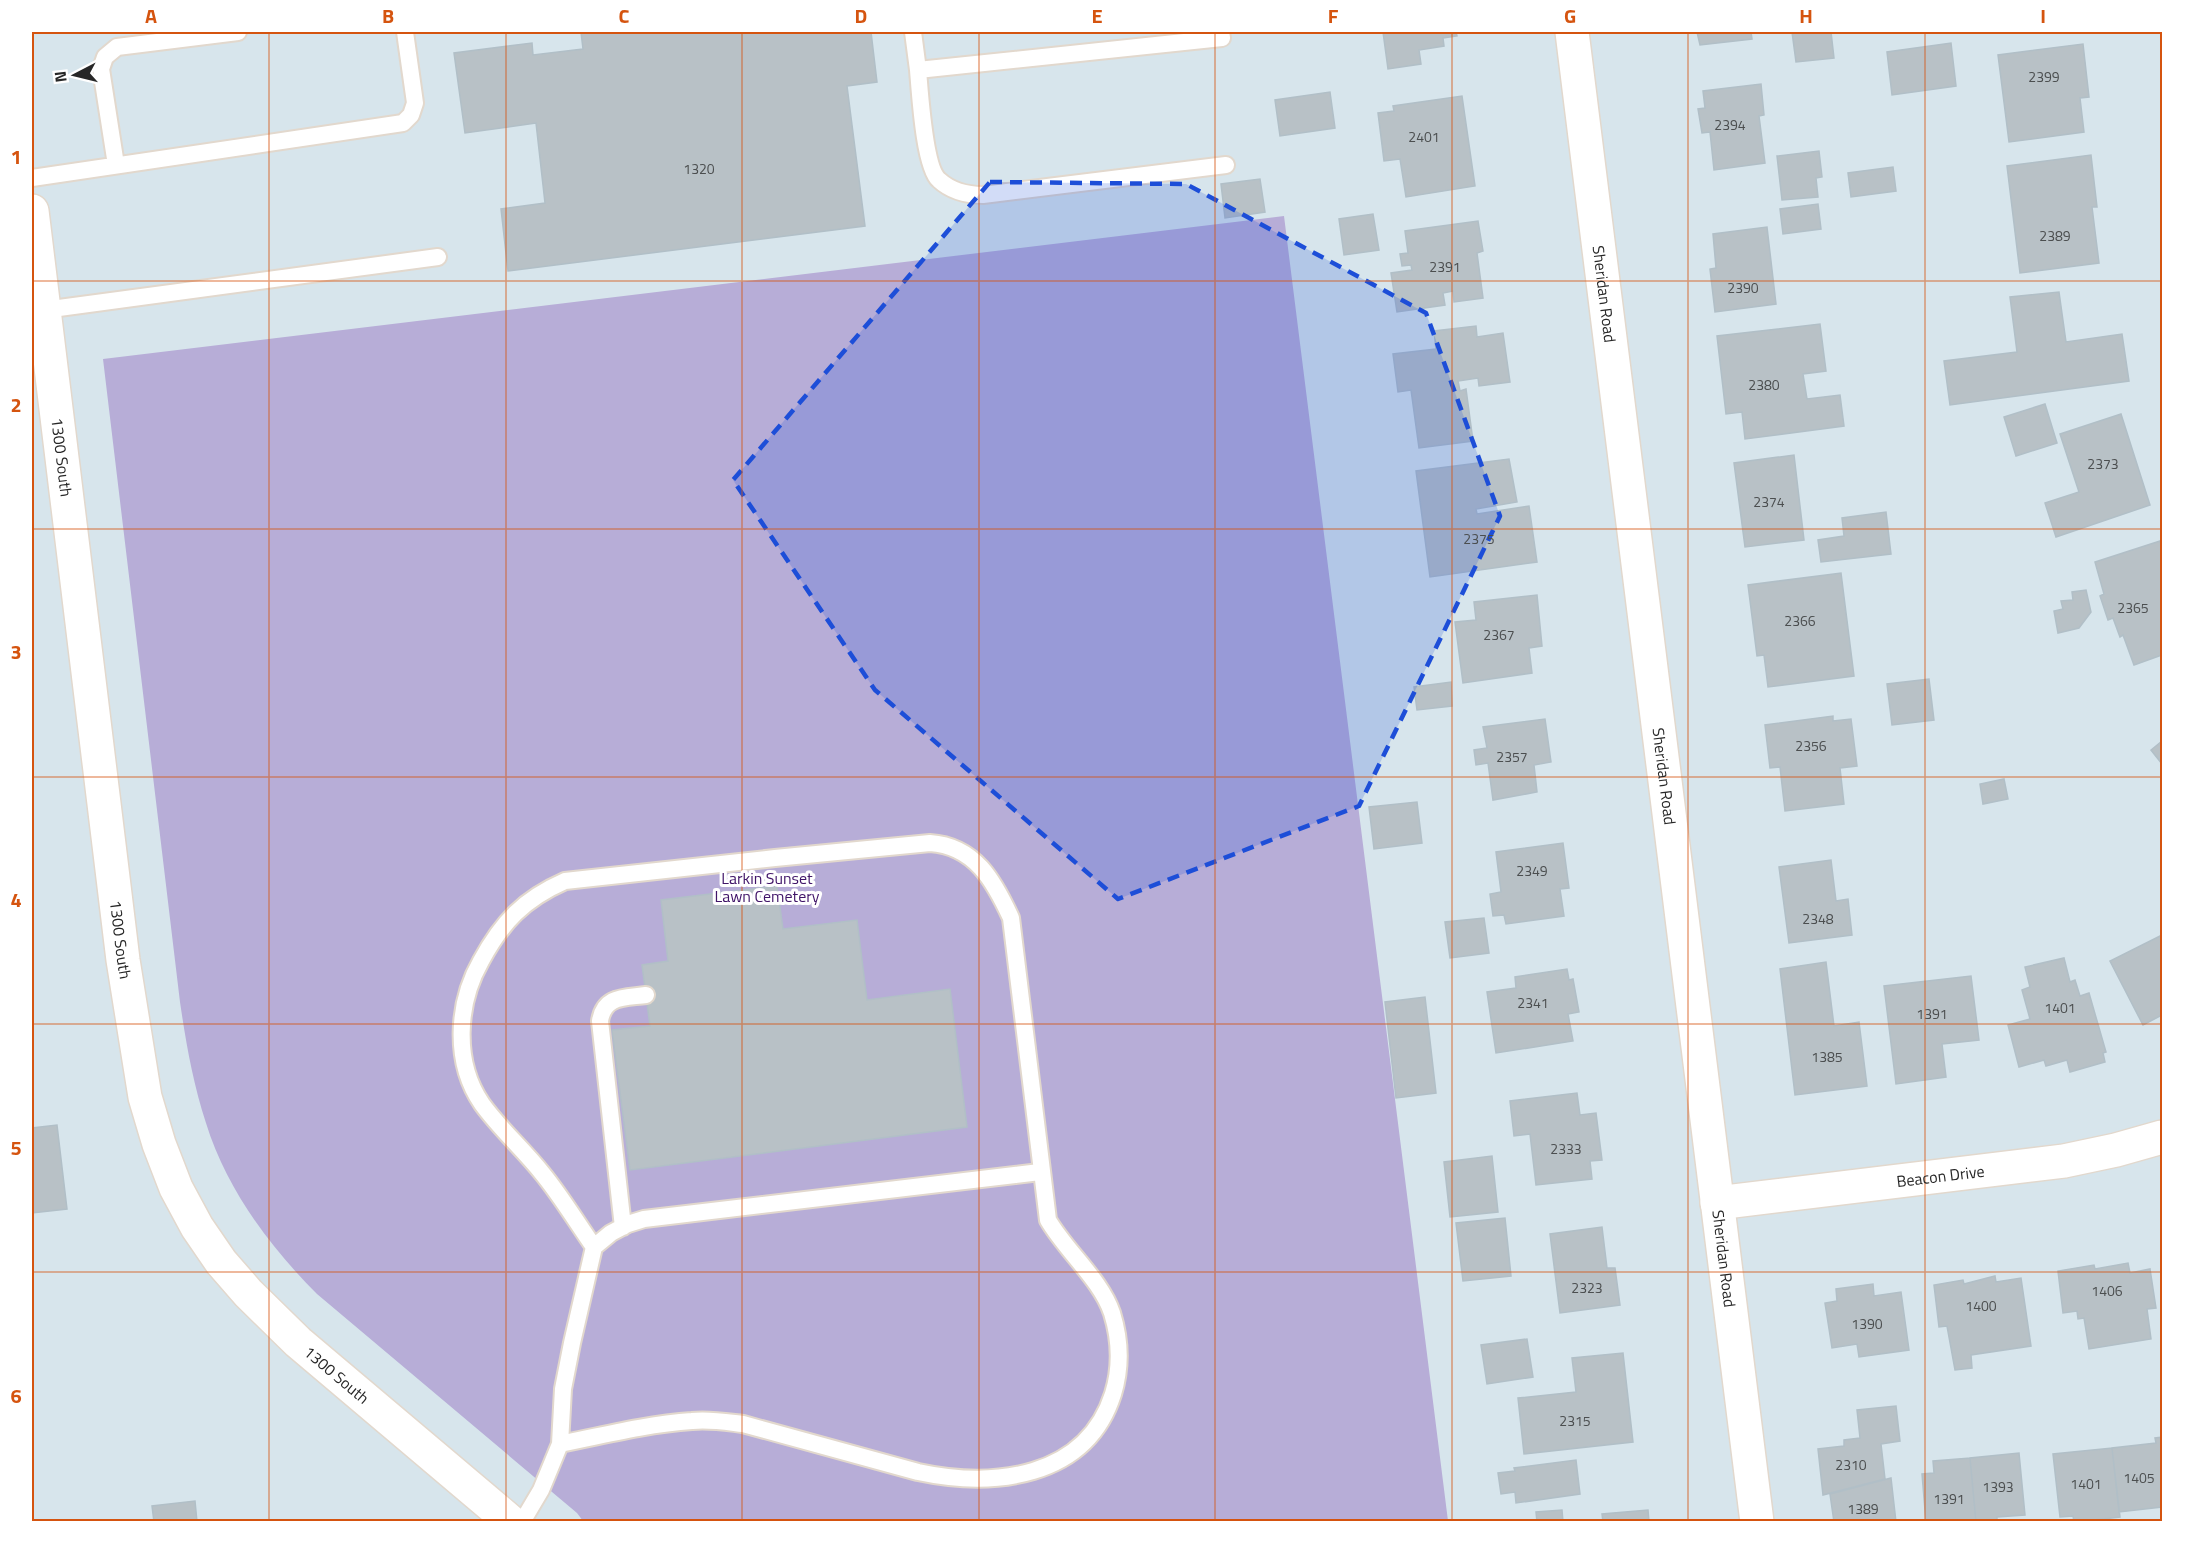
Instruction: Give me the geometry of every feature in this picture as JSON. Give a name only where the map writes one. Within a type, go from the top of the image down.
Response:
[{"type":"street","name":"Sheridan Road","points":[[1572,32],[1757,1521]]},
{"type":"street","name":"1300 South","points":[[32,211],[123,960],[145,1097],[176,1188],[197,1227],[221,1262],[271,1317],[511,1521]]},
{"type":"street","name":"Beacon Drive","points":[[1717,1203],[2064,1161],[2163,1137]]},
{"type":"lane","points":[[117,165],[101,69],[105,57],[117,47],[238,32]]},
{"type":"lane","points":[[32,178],[403,123],[411,115],[415,103],[405,32]]},
{"type":"lane","points":[[913,32],[929,162],[938,179],[966,195],[983,195],[1226,165]]},
{"type":"lane","points":[[918,70],[1222,38],[1221,32]]},
{"type":"lane","points":[[44,310],[438,257]]},
{"type":"lane","points":[[560,1444],[693,1420],[718,1421],[743,1424],[918,1472],[947,1478],[978,1480],[1003,1479],[1030,1473],[1050,1465],[1072,1454],[1092,1434],[1108,1409],[1118,1377],[1118,1343],[1112,1312],[1097,1286],[1058,1238],[1048,1220],[1040,1172],[1011,918],[1000,894],[972,859],[959,849],[946,844],[930,843],[775,858],[565,881],[542,891],[524,904],[504,925],[476,969],[466,998],[462,1020],[462,1051],[480,1102],[542,1173],[594,1247]]},
{"type":"lane","points":[[623,1227],[600,1021],[604,1006],[610,1001],[646,995]]},
{"type":"lane","points":[[522,1521],[541,1491],[560,1444],[565,1378],[594,1247],[611,1233],[644,1219],[1040,1172]]},
{"type":"highlighted area","points":[[990,182],[1186,184],[1426,313],[1500,516],[1359,806],[1118,899],[875,690],[733,480]]},
{"type":"green space","name":"Larkin Sunset Lawn Cemetery","points":[[1284,216],[1448,1521],[583,1521],[577,1513],[317,1294],[299,1276],[251,1215],[237,1193],[215,1147],[201,1108],[187,1048],[180,1002],[103,359]]},
{"type":"building","points":[[581,32],[871,32],[877,82],[847,86],[865,226],[508,271],[501,209],[545,203],[536,123],[465,133],[454,53],[532,43],[533,55],[583,49]]},
{"type":"building","points":[[1383,32],[1456,32],[1457,36],[1443,38],[1444,46],[1419,50],[1421,64],[1388,69]]},
{"type":"building","points":[[1697,32],[1751,32],[1752,39],[1700,45]]},
{"type":"building","points":[[1792,32],[1831,32],[1834,58],[1796,62]]},
{"type":"building","points":[[1951,43],[1956,86],[1892,95],[1887,52]]},
{"type":"building","points":[[2083,44],[2089,97],[2080,98],[2084,132],[2009,142],[1998,55]]},
{"type":"building","points":[[1761,84],[1764,115],[1759,116],[1765,163],[1714,170],[1710,132],[1702,133],[1698,109],[1705,108],[1703,91]]},
{"type":"building","points":[[1330,92],[1335,128],[1280,136],[1275,100]]},
{"type":"building","points":[[1462,96],[1475,186],[1406,197],[1400,159],[1384,161],[1378,113],[1394,111],[1393,106]]},
{"type":"building","points":[[1819,151],[1822,177],[1816,178],[1818,197],[1782,200],[1777,156]]},
{"type":"building","points":[[2091,155],[2097,207],[2092,207],[2099,263],[2020,273],[2007,166]]},
{"type":"building","points":[[1893,167],[1896,191],[1851,197],[1848,173]]},
{"type":"building","points":[[1260,179],[1265,212],[1225,218],[1221,184]]},
{"type":"building","points":[[1818,204],[1821,229],[1783,234],[1780,209]]},
{"type":"building","points":[[1373,214],[1379,250],[1344,255],[1339,219]]},
{"type":"building","points":[[1478,221],[1483,251],[1477,253],[1483,298],[1454,302],[1453,291],[1443,293],[1445,305],[1397,312],[1391,273],[1412,270],[1411,265],[1402,266],[1400,254],[1408,253],[1405,231]]},
{"type":"building","points":[[1767,227],[1776,304],[1715,312],[1710,269],[1716,268],[1713,234]]},
{"type":"building","points":[[2059,292],[2066,342],[2122,334],[2129,381],[1950,405],[1944,361],[2017,352],[2010,297]]},
{"type":"building","points":[[1820,324],[1826,371],[1803,374],[1807,399],[1840,395],[1844,426],[1745,439],[1742,412],[1726,414],[1717,336]]},
{"type":"building","points":[[1476,326],[1477,337],[1503,333],[1510,382],[1479,386],[1478,378],[1458,381],[1460,391],[1466,389],[1473,441],[1419,448],[1411,390],[1398,392],[1393,354],[1436,349],[1434,331]]},
{"type":"building","points":[[2045,404],[2057,443],[2016,456],[2004,417]]},
{"type":"building","points":[[2121,414],[2150,505],[2056,537],[2045,503],[2079,492],[2060,434]]},
{"type":"building","points":[[1794,455],[1804,540],[1745,547],[1734,463]]},
{"type":"building","points":[[1509,459],[1517,502],[1476,509],[1477,514],[1529,506],[1537,562],[1430,577],[1416,471]]},
{"type":"building","points":[[1886,512],[1891,554],[1821,562],[1818,540],[1844,536],[1842,518]]},
{"type":"building","points":[[2160,541],[2162,547],[2162,655],[2134,665],[2123,635],[2120,637],[2113,618],[2108,620],[2100,596],[2104,594],[2095,562]]},
{"type":"building","points":[[1841,573],[1854,676],[1768,687],[1764,655],[1757,656],[1748,585]]},
{"type":"building","points":[[2086,590],[2091,612],[2079,628],[2058,633],[2054,611],[2063,609],[2061,601],[2073,600],[2072,592]]},
{"type":"building","points":[[1537,595],[1542,646],[1529,648],[1532,673],[1463,683],[1455,622],[1476,620],[1474,602]]},
{"type":"building","points":[[1929,679],[1934,720],[1892,725],[1887,684]]},
{"type":"building","points":[[1451,682],[1452,706],[1417,710],[1414,687]]},
{"type":"building","points":[[1833,716],[1833,721],[1851,719],[1857,766],[1840,768],[1844,804],[1785,811],[1780,767],[1770,768],[1765,725]]},
{"type":"building","points":[[1545,719],[1551,762],[1534,765],[1537,792],[1493,800],[1488,763],[1476,765],[1474,750],[1487,748],[1483,727]]},
{"type":"building","points":[[2162,741],[2162,764],[2151,750]]},
{"type":"building","points":[[2004,779],[2008,799],[1983,804],[1980,784]]},
{"type":"building","points":[[1417,802],[1422,843],[1374,849],[1369,807]]},
{"type":"building","points":[[1563,843],[1569,888],[1560,889],[1564,916],[1506,924],[1504,915],[1493,916],[1490,894],[1501,892],[1496,852]]},
{"type":"building","points":[[1831,860],[1836,901],[1848,899],[1852,935],[1789,943],[1779,867]]},
{"type":"building","points":[[777,886],[783,929],[857,920],[867,1000],[950,989],[967,1127],[630,1170],[612,1030],[650,1026],[642,965],[668,961],[661,900]]},
{"type":"building","points":[[1484,918],[1489,953],[1450,958],[1445,922]]},
{"type":"building","points":[[2162,935],[2162,1015],[2143,1025],[2110,961]]},
{"type":"building","points":[[2064,958],[2070,982],[2075,980],[2080,996],[2089,993],[2106,1052],[2103,1053],[2105,1062],[2070,1072],[2067,1060],[2046,1066],[2044,1060],[2019,1067],[2008,1025],[2030,1019],[2022,990],[2030,987],[2025,967]]},
{"type":"building","points":[[1826,962],[1834,1026],[1859,1022],[1867,1086],[1795,1095],[1780,969]]},
{"type":"building","points":[[1567,969],[1569,980],[1573,979],[1579,1012],[1568,1014],[1573,1041],[1496,1053],[1487,992],[1516,988],[1515,977]]},
{"type":"building","points":[[1971,976],[1979,1040],[1942,1044],[1946,1077],[1896,1084],[1884,986]]},
{"type":"building","points":[[1425,997],[1436,1093],[1396,1098],[1385,1002]]},
{"type":"building","points":[[1577,1093],[1580,1115],[1596,1113],[1602,1160],[1590,1161],[1592,1179],[1536,1185],[1530,1134],[1514,1136],[1510,1101]]},
{"type":"building","points":[[57,1125],[67,1209],[32,1213],[32,1128]]},
{"type":"building","points":[[1492,1156],[1498,1212],[1450,1217],[1444,1162]]},
{"type":"building","points":[[1505,1218],[1511,1276],[1463,1281],[1456,1223]]},
{"type":"building","points":[[1602,1227],[1607,1268],[1615,1268],[1620,1305],[1560,1313],[1550,1234]]},
{"type":"building","points":[[2128,1263],[2130,1273],[2150,1269],[2156,1308],[2147,1309],[2151,1339],[2089,1349],[2084,1318],[2078,1319],[2077,1311],[2063,1313],[2058,1271],[2094,1265],[2095,1269]]},
{"type":"building","points":[[1995,1276],[1996,1282],[2021,1278],[2031,1346],[1971,1355],[1972,1368],[1955,1370],[1947,1326],[1939,1327],[1934,1285],[1963,1280],[1964,1284]]},
{"type":"building","points":[[1873,1284],[1874,1296],[1901,1292],[1909,1350],[1859,1357],[1857,1344],[1832,1348],[1825,1303],[1837,1301],[1836,1289]]},
{"type":"building","points":[[1527,1339],[1533,1377],[1487,1384],[1481,1345]]},
{"type":"building","points":[[1623,1353],[1633,1442],[1524,1454],[1518,1398],[1576,1392],[1572,1358]]},
{"type":"building","points":[[1896,1406],[1900,1441],[1881,1444],[1885,1479],[1823,1495],[1818,1449],[1844,1446],[1844,1440],[1860,1438],[1857,1410]]},
{"type":"building","points":[[2162,1437],[2162,1507],[2119,1512],[2112,1448],[2156,1443],[2155,1438]]},
{"type":"building","points":[[2112,1448],[2120,1517],[2074,1522],[2073,1516],[2060,1517],[2053,1454]]},
{"type":"building","points":[[2019,1453],[2025,1515],[1997,1517],[1997,1522],[1976,1522],[1970,1458]]},
{"type":"building","points":[[1970,1458],[1976,1522],[1926,1522],[1922,1474],[1934,1473],[1933,1461]]},
{"type":"building","points":[[1576,1460],[1580,1494],[1516,1503],[1515,1492],[1501,1494],[1498,1473],[1515,1471],[1514,1468]]},
{"type":"building","points":[[1891,1478],[1896,1522],[1834,1522],[1830,1494]]},
{"type":"building","points":[[195,1501],[197,1522],[154,1522],[152,1506]]},
{"type":"building","points":[[1562,1510],[1563,1522],[1537,1522],[1536,1512]]},
{"type":"building","points":[[1648,1510],[1649,1522],[1603,1522],[1602,1514]]}]
